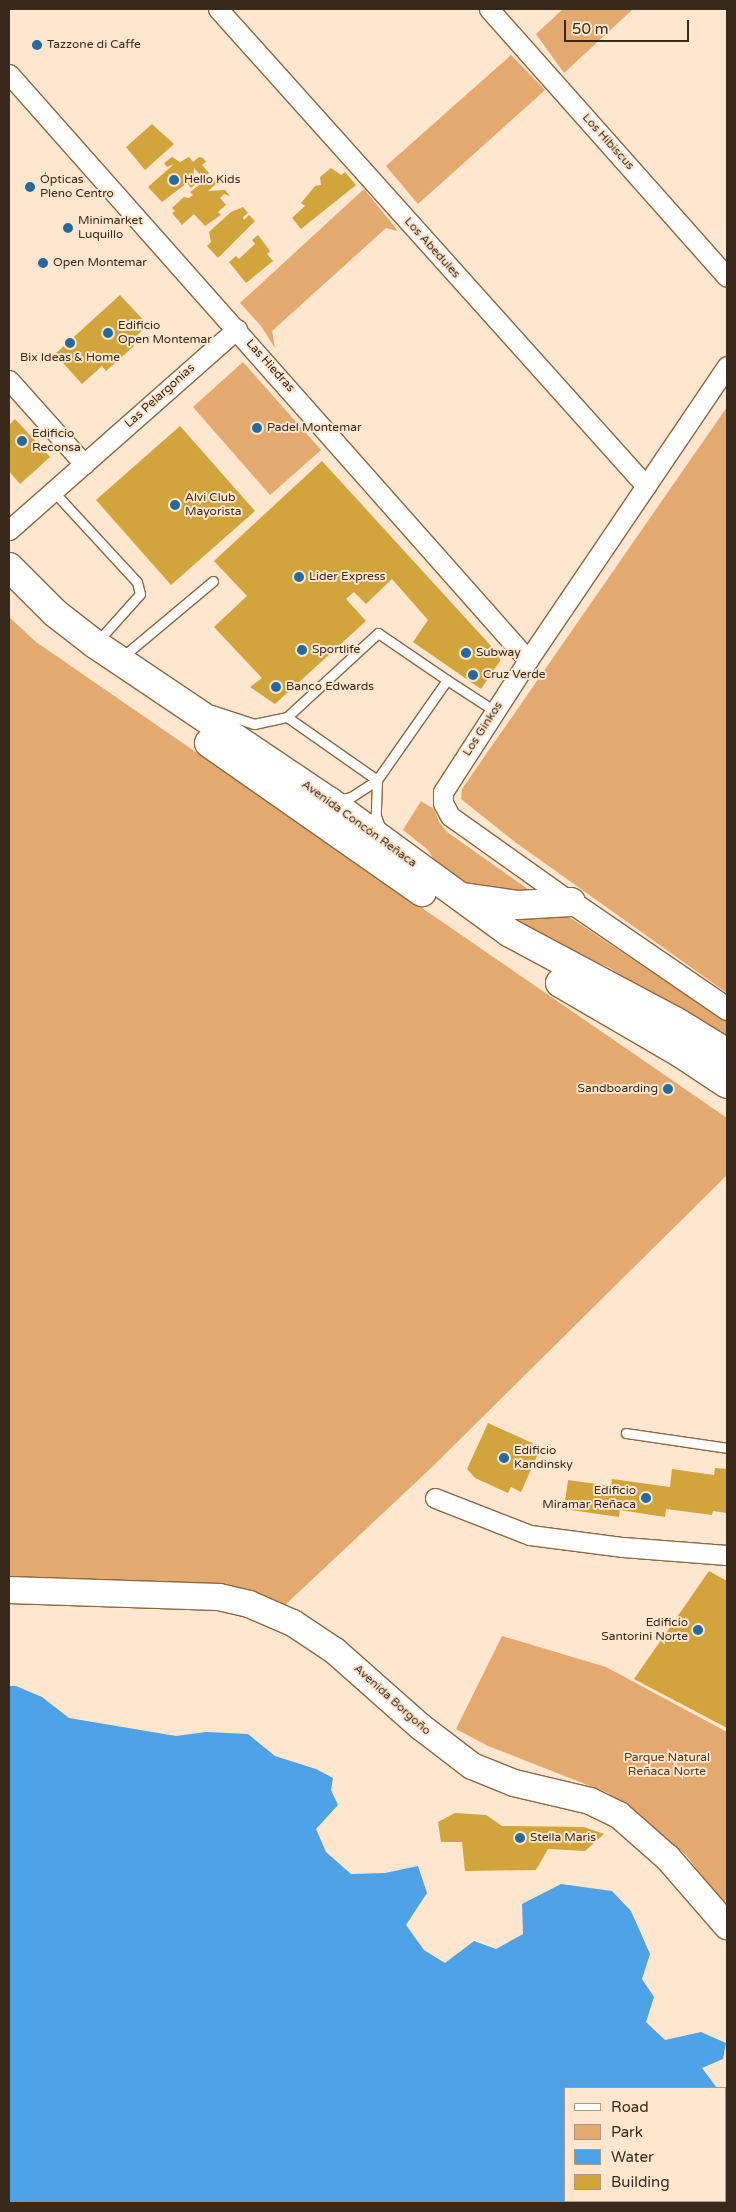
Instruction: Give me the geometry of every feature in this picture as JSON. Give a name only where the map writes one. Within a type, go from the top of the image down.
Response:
[{"type":"main road","name":"Avenida Concón Reñaca","points":[[9,567],[54,613],[95,644],[329,801],[395,848],[456,896],[510,933],[675,1021],[727,1053]]},
{"type":"main road","name":"Avenida Concón Reñaca","points":[[9,596],[47,630],[301,806],[488,940],[674,1049],[727,1084]]},
{"type":"main road","points":[[456,896],[518,905],[571,902]]},
{"type":"main road","name":"Avenida Borgoño","points":[[9,1590],[219,1597],[249,1604],[293,1623],[335,1651],[421,1727],[472,1766],[514,1783],[590,1801],[619,1815],[685,1877],[727,1926]]},
{"type":"street","name":"Los Abedules","points":[[218,9],[646,486]]},
{"type":"street","name":"Los Hibiscus","points":[[489,9],[727,277]]},
{"type":"street","name":"Las Hiedras","points":[[9,74],[237,329],[528,660]]},
{"type":"street","name":"Las Pelargonias","points":[[9,530],[237,329]]},
{"type":"street","name":"Los Ginkos","points":[[727,366],[528,660],[443,792],[445,810],[571,902],[727,1009]]},
{"type":"street","points":[[9,380],[84,464]]},
{"type":"street","points":[[436,1498],[530,1535],[623,1547],[727,1555]]},
{"type":"lane","points":[[53,491],[136,582],[140,594],[95,644]]},
{"type":"lane","points":[[119,660],[213,581]]},
{"type":"lane","points":[[183,702],[254,724],[287,716],[378,633],[495,711]]},
{"type":"lane","points":[[301,806],[351,797],[377,780],[447,680]]},
{"type":"lane","points":[[287,716],[377,780]]},
{"type":"lane","points":[[377,780],[376,816],[383,833],[395,848]]},
{"type":"lane","points":[[626,1433],[727,1448]]},
{"type":"green space","points":[[563,9],[633,9],[564,73],[536,34]]},
{"type":"green space","points":[[511,55],[545,90],[418,204],[386,166]]},
{"type":"green space","points":[[364,189],[398,231],[386,228],[272,331],[275,348],[261,326],[240,303]]},
{"type":"green space","name":"Padel Montemar","points":[[243,362],[321,450],[270,495],[193,407]]},
{"type":"green space","points":[[727,407],[727,993],[515,842],[461,799],[462,789]]},
{"type":"green space","points":[[9,617],[36,642],[727,1118],[727,1175],[431,1468],[269,1620],[210,1609],[9,1599]]},
{"type":"green space","points":[[421,801],[434,809],[439,822],[447,832],[542,899],[471,895],[437,864],[427,849],[403,830]]},
{"type":"green space","points":[[516,910],[563,913],[727,1022],[727,1045],[610,968],[507,923]]},
{"type":"green space","name":"Parque Natural Reñaca Norte","points":[[502,1636],[606,1667],[727,1732],[727,1897],[723,1904],[686,1855],[608,1793],[488,1746],[456,1729]]},
{"type":"water","points":[[9,1686],[16,1686],[42,1697],[69,1718],[176,1736],[206,1732],[248,1734],[275,1756],[316,1769],[333,1778],[331,1790],[338,1805],[316,1829],[326,1852],[351,1874],[385,1873],[418,1866],[427,1893],[406,1925],[424,1950],[445,1963],[474,1941],[496,1949],[523,1934],[522,1904],[561,1884],[612,1891],[631,1911],[650,1954],[642,1979],[654,1997],[646,2022],[665,2040],[701,2032],[726,2043],[723,2059],[702,2068],[716,2087],[564,2087],[564,2202],[726,2202],[726,2146],[727,2203],[9,2203]]},
{"type":"building","points":[[152,124],[174,144],[145,170],[126,147]]},
{"type":"building","points":[[172,157],[180,162],[189,157],[193,162],[199,157],[203,158],[206,162],[202,165],[209,173],[203,178],[194,168],[193,178],[197,183],[191,188],[187,183],[162,202],[148,187],[174,164],[167,167],[164,163]]},
{"type":"building","points":[[331,168],[341,175],[345,172],[356,185],[301,229],[292,218],[305,206],[301,203],[315,186],[321,185],[320,177]]},
{"type":"building","points":[[211,176],[217,183],[208,191],[225,190],[230,196],[224,194],[220,198],[226,205],[218,212],[221,215],[205,226],[194,214],[182,225],[172,213],[175,211],[172,208],[184,197],[189,198],[193,195],[190,192]]},
{"type":"building","points":[[243,207],[248,213],[243,217],[244,220],[249,215],[255,221],[218,258],[207,246],[211,242],[209,232],[231,212]]},
{"type":"building","points":[[258,235],[270,251],[267,254],[273,261],[246,283],[229,262],[236,256],[239,259],[255,244],[252,240]]},
{"type":"building","name":"Edificio Open Montemar","points":[[120,295],[148,325],[130,342],[134,346],[106,371],[102,366],[82,384],[55,354]]},
{"type":"building","name":"Edificio Reconsa","points":[[15,419],[50,457],[20,484],[9,471],[9,425]]},
{"type":"building","name":"Alvi Club Mayorista","points":[[180,426],[255,511],[171,585],[96,500]]},
{"type":"building","name":"Lider Express","points":[[322,461],[502,658],[481,689],[413,642],[428,620],[392,579],[366,604],[354,592],[346,599],[366,621],[275,704],[250,687],[262,678],[214,627],[247,596],[214,561]]},
{"type":"building","name":"Edificio Kandinsky","points":[[488,1423],[541,1447],[521,1492],[511,1487],[508,1493],[475,1478],[467,1469]]},
{"type":"building","name":"Edificio Miramar Reñaca","points":[[715,1468],[727,1469],[727,1513],[713,1511],[712,1515],[666,1509],[665,1517],[620,1510],[619,1517],[564,1509],[568,1480],[611,1486],[612,1479],[670,1487],[672,1469],[714,1475]]},
{"type":"building","name":"Edificio Santorini Norte","points":[[709,1571],[727,1581],[727,1728],[634,1679]]},
{"type":"building","name":"Stella Maris","points":[[455,1813],[486,1815],[502,1826],[584,1827],[604,1834],[585,1851],[548,1849],[536,1870],[465,1871],[462,1842],[441,1842],[438,1822]]},
{"type":"place","name":"Tazzone di Caffe","points":[[37,45]]},
{"type":"place","name":"Hello Kids","points":[[174,180]]},
{"type":"place","name":"Ópticas Pleno Centro","points":[[30,187]]},
{"type":"place","name":"Minimarket Luquillo","points":[[68,228]]},
{"type":"place","name":"Open Montemar","points":[[43,263]]},
{"type":"place","name":"Edificio Open Montemar","points":[[108,333]]},
{"type":"place","name":"Bix Ideas & Home","points":[[70,343]]},
{"type":"place","name":"Padel Montemar","points":[[257,428]]},
{"type":"place","name":"Edificio Reconsa","points":[[22,441]]},
{"type":"place","name":"Alvi Club Mayorista","points":[[175,505]]},
{"type":"place","name":"Lider Express","points":[[299,577]]},
{"type":"place","name":"Sportlife","points":[[302,650]]},
{"type":"place","name":"Subway","points":[[466,653]]},
{"type":"place","name":"Cruz Verde","points":[[473,675]]},
{"type":"place","name":"Banco Edwards","points":[[276,687]]},
{"type":"place","name":"Sandboarding","points":[[668,1089]]},
{"type":"place","name":"Edificio Kandinsky","points":[[504,1458]]},
{"type":"place","name":"Edificio Miramar Reñaca","points":[[646,1498]]},
{"type":"place","name":"Edificio Santorini Norte","points":[[698,1630]]},
{"type":"place","name":"Stella Maris","points":[[520,1838]]}]
